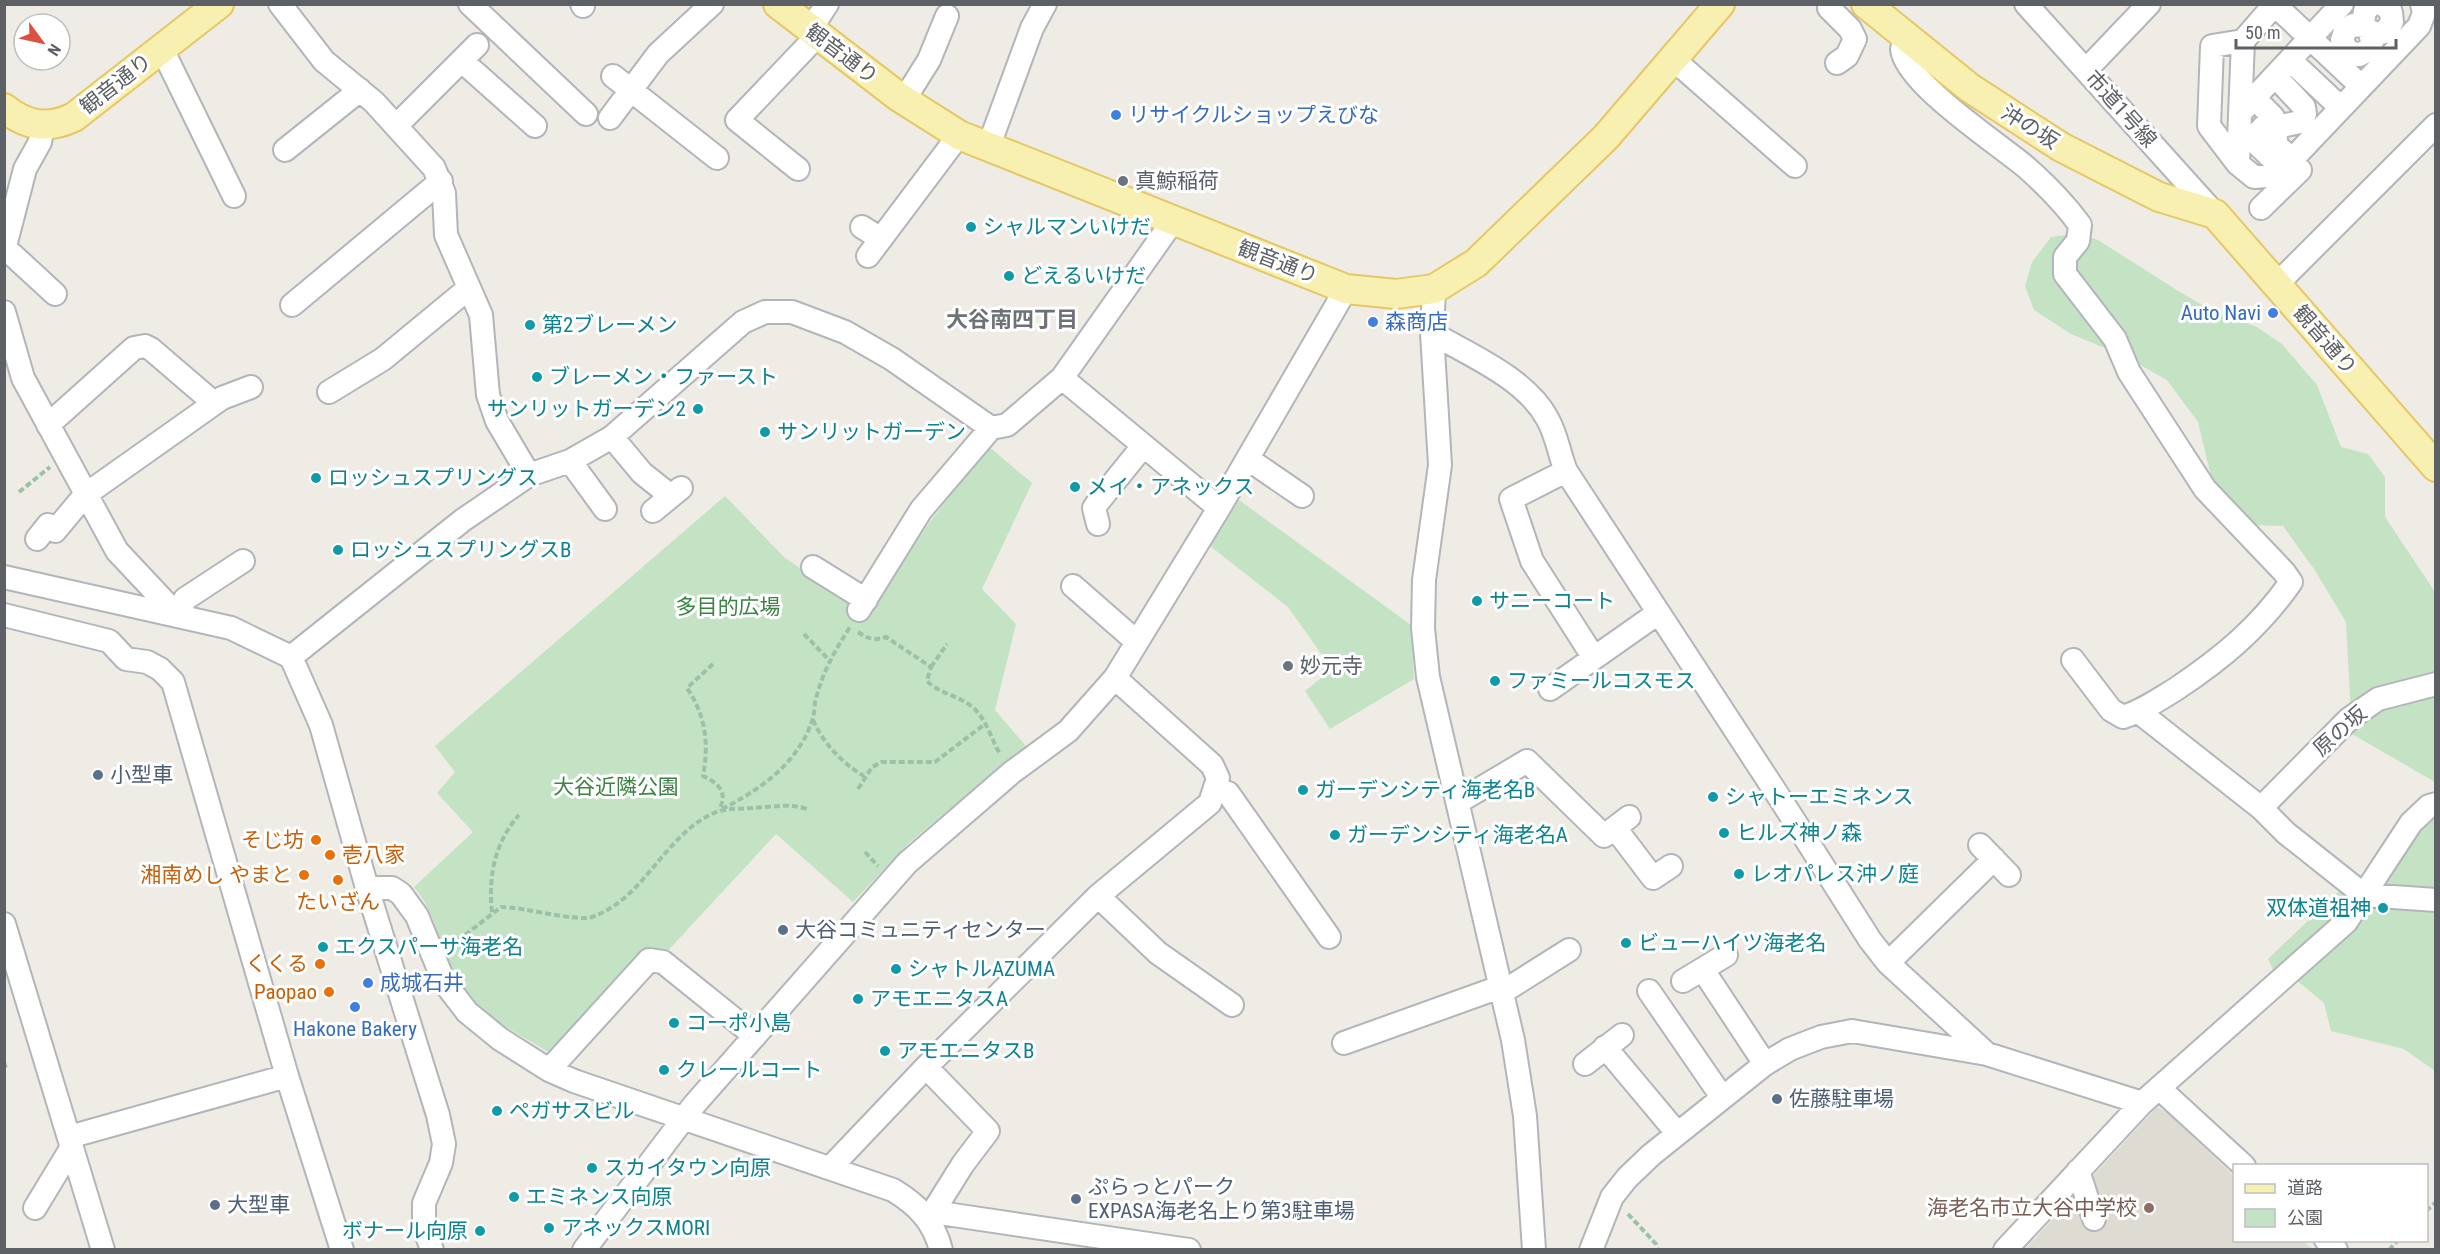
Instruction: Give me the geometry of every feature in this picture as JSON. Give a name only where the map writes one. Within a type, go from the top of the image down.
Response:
[{"type":"main road","name":"観音通り","points":[[44,126],[59,124],[74,117],[219,4]]},
{"type":"main road","name":"観音通り","points":[[778,4],[904,100],[959,135],[1346,289],[1396,294],[1434,289],[1484,255],[1606,137],[1720,4]]},
{"type":"main road","name":"沖の坂","points":[[1866,4],[1994,105],[2061,147],[2159,197],[2216,214]]},
{"type":"main road","points":[[4,108],[30,124],[44,126]]},
{"type":"main road","name":"観音通り","points":[[2216,214],[2436,467]]},
{"type":"street","points":[[280,4],[324,61],[397,124],[434,168],[441,181],[446,235],[451,253],[481,315],[488,395],[497,421],[529,475]]},
{"type":"street","points":[[470,4],[586,114]]},
{"type":"street","points":[[610,118],[658,54],[712,4]]},
{"type":"street","points":[[798,169],[769,158],[737,120],[814,33],[827,4]]},
{"type":"street","points":[[988,148],[1032,28],[1045,4]]},
{"type":"street","points":[[1830,4],[1828,8],[1850,29],[1855,39],[1847,56],[1837,63]]},
{"type":"street","name":"市道1号線","points":[[2026,4],[2216,214]]},
{"type":"street","points":[[2086,70],[2149,4]]},
{"type":"street","points":[[2247,105],[2342,4]]},
{"type":"street","points":[[2361,86],[2343,59],[2311,39],[2275,5],[2243,41],[2212,45],[2208,126],[2238,164],[2254,177],[2277,175],[2361,86],[2421,15]]},
{"type":"street","points":[[2343,59],[2342,40],[2345,31],[2353,25],[2383,33],[2392,24],[2392,14],[2382,5]]},
{"type":"street","points":[[2261,208],[2413,52],[2421,15]]},
{"type":"street","points":[[904,100],[929,60],[947,16]]},
{"type":"street","points":[[1909,39],[1902,49],[1903,59],[1914,72],[1956,112],[2026,168],[2080,225],[2078,241],[2065,257],[2065,274],[2115,339],[2129,372],[2205,489],[2291,582],[2253,630],[2219,660],[2139,712],[2123,717],[2111,710],[2073,660]]},
{"type":"street","points":[[2238,164],[2247,105],[2243,41]]},
{"type":"street","points":[[162,49],[234,196]]},
{"type":"street","points":[[397,124],[469,53],[535,126]]},
{"type":"street","points":[[1673,59],[1795,166]]},
{"type":"street","points":[[2282,68],[2341,108]]},
{"type":"street","points":[[2282,68],[2304,107],[2305,114],[2300,122],[2282,126],[2275,134],[2277,146],[2288,164]]},
{"type":"street","points":[[612,76],[717,158]]},
{"type":"street","points":[[285,150],[360,90]]},
{"type":"street","points":[[2247,105],[2273,117],[2252,139],[2288,164]]},
{"type":"street","points":[[2278,286],[2286,274],[2436,125]]},
{"type":"street","points":[[44,126],[40,142],[26,169],[5,249],[55,294]]},
{"type":"street","points":[[870,241],[959,135]]},
{"type":"street","points":[[4,195],[26,169]]},
{"type":"street","points":[[292,305],[441,181]]},
{"type":"street","points":[[813,567],[858,612],[921,510],[991,428],[1007,425],[1062,378],[1173,221]]},
{"type":"street","points":[[329,393],[383,358],[469,288]]},
{"type":"street","points":[[584,1250],[685,1118],[907,862],[1011,773],[1068,731],[1115,678],[1220,508],[1346,289]]},
{"type":"street","points":[[1434,289],[1432,333],[1440,465],[1424,580],[1423,628],[1428,677],[1513,1040],[1525,1116],[1534,1250]]},
{"type":"street","points":[[4,312],[23,378],[117,551],[178,616]]},
{"type":"street","points":[[291,657],[463,520],[529,475],[570,461],[612,437],[742,322],[765,312],[792,312],[845,332],[891,359],[991,428]]},
{"type":"street","points":[[1432,333],[1507,378],[1530,396],[1547,418],[1566,471],[1858,922],[1888,963],[1987,1054]]},
{"type":"street","points":[[48,425],[134,348],[145,346],[214,403]]},
{"type":"street","points":[[1062,378],[1220,508]]},
{"type":"street","points":[[37,539],[48,525],[55,531],[85,495],[214,403],[251,387]]},
{"type":"street","points":[[612,437],[642,473],[676,492],[653,511]]},
{"type":"street","points":[[1098,524],[1094,508],[1143,446]]},
{"type":"street","points":[[1248,459],[1302,496]]},
{"type":"street","points":[[570,461],[605,509]]},
{"type":"street","points":[[1566,471],[1511,499],[1532,561],[1594,658]]},
{"type":"street","points":[[178,616],[185,599],[243,561]]},
{"type":"street","points":[[4,577],[231,628],[291,657],[321,725],[367,888],[438,1115],[444,1144],[441,1163],[424,1203],[424,1227],[432,1250]]},
{"type":"street","points":[[1073,586],[1137,642]]},
{"type":"street","points":[[1550,689],[1658,613]]},
{"type":"street","points":[[4,615],[109,641],[126,659],[147,662],[160,669],[173,682],[287,1076],[342,1250]]},
{"type":"street","points":[[830,1168],[926,1067],[1098,896],[1210,803],[1218,778],[1212,765],[1115,678]]},
{"type":"street","name":"原の坂","points":[[2261,808],[2349,719],[2378,699],[2436,684]]},
{"type":"street","points":[[2139,712],[2261,808],[2286,833],[2364,894],[2436,900]]},
{"type":"street","points":[[1458,802],[1527,761],[1552,771],[1604,836],[1622,823],[1653,878],[1671,866]]},
{"type":"street","points":[[1216,790],[1228,793],[1329,937]]},
{"type":"street","points":[[2005,1250],[2150,1095],[2346,922],[2411,823],[2429,806],[2436,804]]},
{"type":"street","points":[[1888,963],[1994,860]]},
{"type":"street","points":[[367,888],[392,888],[401,894],[417,916],[444,981],[467,1012],[500,1039],[549,1070],[574,1082],[893,1190],[929,1213],[1189,1250]]},
{"type":"street","points":[[1098,896],[1158,953],[1232,1005]]},
{"type":"street","points":[[4,924],[103,1250]]},
{"type":"street","points":[[1344,1043],[1377,1041],[1501,990],[1569,950]]},
{"type":"street","points":[[1683,981],[1726,956]]},
{"type":"street","points":[[549,1070],[649,960],[663,963],[755,1036]]},
{"type":"street","points":[[1703,969],[1766,1064]]},
{"type":"street","points":[[1649,991],[1722,1097]]},
{"type":"street","points":[[1591,1250],[1612,1197],[1627,1178],[1677,1133],[1766,1064],[1800,1045],[1852,1031],[1987,1054],[2150,1095],[2241,1164]]},
{"type":"street","points":[[1585,1064],[1613,1041],[1677,1133]]},
{"type":"street","points":[[926,1067],[988,1131],[929,1213]]},
{"type":"street","points":[[35,1208],[71,1142],[287,1076]]},
{"type":"street","points":[[2078,1171],[2094,1219]]},
{"type":"street","points":[[929,1213],[941,1250]]},
{"type":"path","points":[[20,492],[49,468]]},
{"type":"path","points":[[445,952],[492,912],[511,907],[583,919],[615,905],[631,891],[668,848],[718,811],[743,799],[780,771],[791,759],[813,719],[816,699],[829,660],[858,612]]},
{"type":"path","points":[[858,612],[868,639],[886,637],[931,667]]},
{"type":"path","points":[[804,634],[829,660]]},
{"type":"path","points":[[947,644],[931,667],[927,681],[935,689],[972,706],[985,724],[1011,773]]},
{"type":"path","points":[[713,664],[687,688],[699,706],[703,724],[707,747],[703,776],[716,782],[723,791],[724,800],[718,811]]},
{"type":"path","points":[[813,719],[818,731],[845,764],[864,777]]},
{"type":"path","points":[[858,789],[872,767],[882,762],[935,762],[985,724]]},
{"type":"path","points":[[718,811],[781,805],[807,808]]},
{"type":"path","points":[[492,912],[490,886],[497,853],[506,832],[519,815]]},
{"type":"path","points":[[1612,1197],[1656,1244],[1658,1250]]},
{"type":"shaded area","name":"海老名市立大谷中学校","points":[[2157,1107],[2168,1113],[2233,1175],[2233,1242],[2304,1242],[2313,1249],[2024,1250]]},
{"type":"green space","points":[[2078,233],[2098,240],[2207,308],[2257,327],[2282,344],[2317,385],[2341,447],[2368,454],[2385,477],[2385,517],[2435,592],[2435,782],[2352,734],[2346,622],[2314,569],[2283,526],[2251,525],[2213,485],[2198,422],[2167,380],[2124,356],[2071,334],[2034,310],[2025,286],[2032,262],[2051,237]]},
{"type":"green space","name":"大谷近隣公園","points":[[987,445],[1032,483],[982,589],[1016,624],[995,710],[1026,746],[910,842],[853,902],[776,834],[663,956],[552,1054],[496,1020],[472,1000],[453,974],[428,908],[414,887],[473,832],[437,793],[455,772],[435,746],[725,496],[784,557],[853,605],[907,553]]},
{"type":"green space","points":[[1239,500],[1411,625],[1414,679],[1330,729],[1305,691],[1332,669],[1288,607],[1210,546]]},
{"type":"green space","points":[[2435,814],[2435,1071],[2404,1049],[2331,1031],[2324,1003],[2294,978],[2274,971],[2268,959],[2338,892],[2382,883],[2411,837]]},
{"type":"place","name":"リサイクルショップえびな","points":[[1116,115]]},
{"type":"place","name":"真鯨稲荷","points":[[1123,181]]},
{"type":"place","name":"シャルマンいけだ","points":[[971,227]]},
{"type":"place","name":"どえるいけだ","points":[[1009,276]]},
{"type":"place","name":"Auto Navi","points":[[2273,313]]},
{"type":"place","name":"森商店","points":[[1373,322]]},
{"type":"place","name":"第2ブレーメン","points":[[530,325]]},
{"type":"place","name":"ブレーメン・ファースト","points":[[537,377]]},
{"type":"place","name":"サンリットガーデン2","points":[[698,409]]},
{"type":"place","name":"サンリットガーデン","points":[[765,432]]},
{"type":"place","name":"ロッシュスプリングス","points":[[316,478]]},
{"type":"place","name":"メイ・アネックス","points":[[1075,487]]},
{"type":"place","name":"ロッシュスプリングスB","points":[[338,550]]},
{"type":"place","name":"サニーコート","points":[[1477,601]]},
{"type":"place","name":"妙元寺","points":[[1288,666]]},
{"type":"place","name":"ファミールコスモス","points":[[1495,681]]},
{"type":"place","name":"小型車","points":[[98,775]]},
{"type":"place","name":"ガーデンシティ海老名B","points":[[1303,790]]},
{"type":"place","name":"シャトーエミネンス","points":[[1713,797]]},
{"type":"place","name":"ヒルズ神ノ森","points":[[1724,833]]},
{"type":"place","name":"ガーデンシティ海老名A","points":[[1335,835]]},
{"type":"place","name":"そじ坊","points":[[316,840]]},
{"type":"place","name":"壱八家","points":[[330,855]]},
{"type":"place","name":"レオパレス沖ノ庭","points":[[1739,874]]},
{"type":"place","name":"湘南めし やまと","points":[[304,875]]},
{"type":"place","name":"たいざん","points":[[338,880]]},
{"type":"place","name":"双体道祖神","points":[[2383,908]]},
{"type":"place","name":"大谷コミュニティセンター","points":[[783,930]]},
{"type":"place","name":"ビューハイツ海老名","points":[[1626,943]]},
{"type":"place","name":"エクスパーサ海老名","points":[[323,947]]},
{"type":"place","name":"くくる","points":[[320,964]]},
{"type":"place","name":"シャトルAZUMA","points":[[896,969]]},
{"type":"place","name":"成城石井","points":[[368,983]]},
{"type":"place","name":"Paopao","points":[[329,992]]},
{"type":"place","name":"アモエニタスA","points":[[858,999]]},
{"type":"place","name":"Hakone Bakery","points":[[355,1007]]},
{"type":"place","name":"コーポ小島","points":[[674,1023]]},
{"type":"place","name":"アモエニタスB","points":[[885,1051]]},
{"type":"place","name":"クレールコート","points":[[664,1070]]},
{"type":"place","name":"佐藤駐車場","points":[[1777,1099]]},
{"type":"place","name":"ペガサスビル","points":[[497,1111]]},
{"type":"place","name":"スカイタウン向原","points":[[592,1168]]},
{"type":"place","name":"エミネンス向原","points":[[514,1197]]},
{"type":"place","name":"ぷらっとパーク EXPASA海老名上り第3駐車場","points":[[1076,1199]]},
{"type":"place","name":"大型車","points":[[215,1205]]},
{"type":"place","name":"海老名市立大谷中学校","points":[[2149,1208]]},
{"type":"place","name":"アネックスMORI","points":[[549,1228]]},
{"type":"place","name":"ボナール向原","points":[[480,1231]]},
{"type":"district","name":"大谷南四丁目","points":[[1012,319]]},
{"type":"park label","name":"多目的広場","points":[[728,607]]}]
